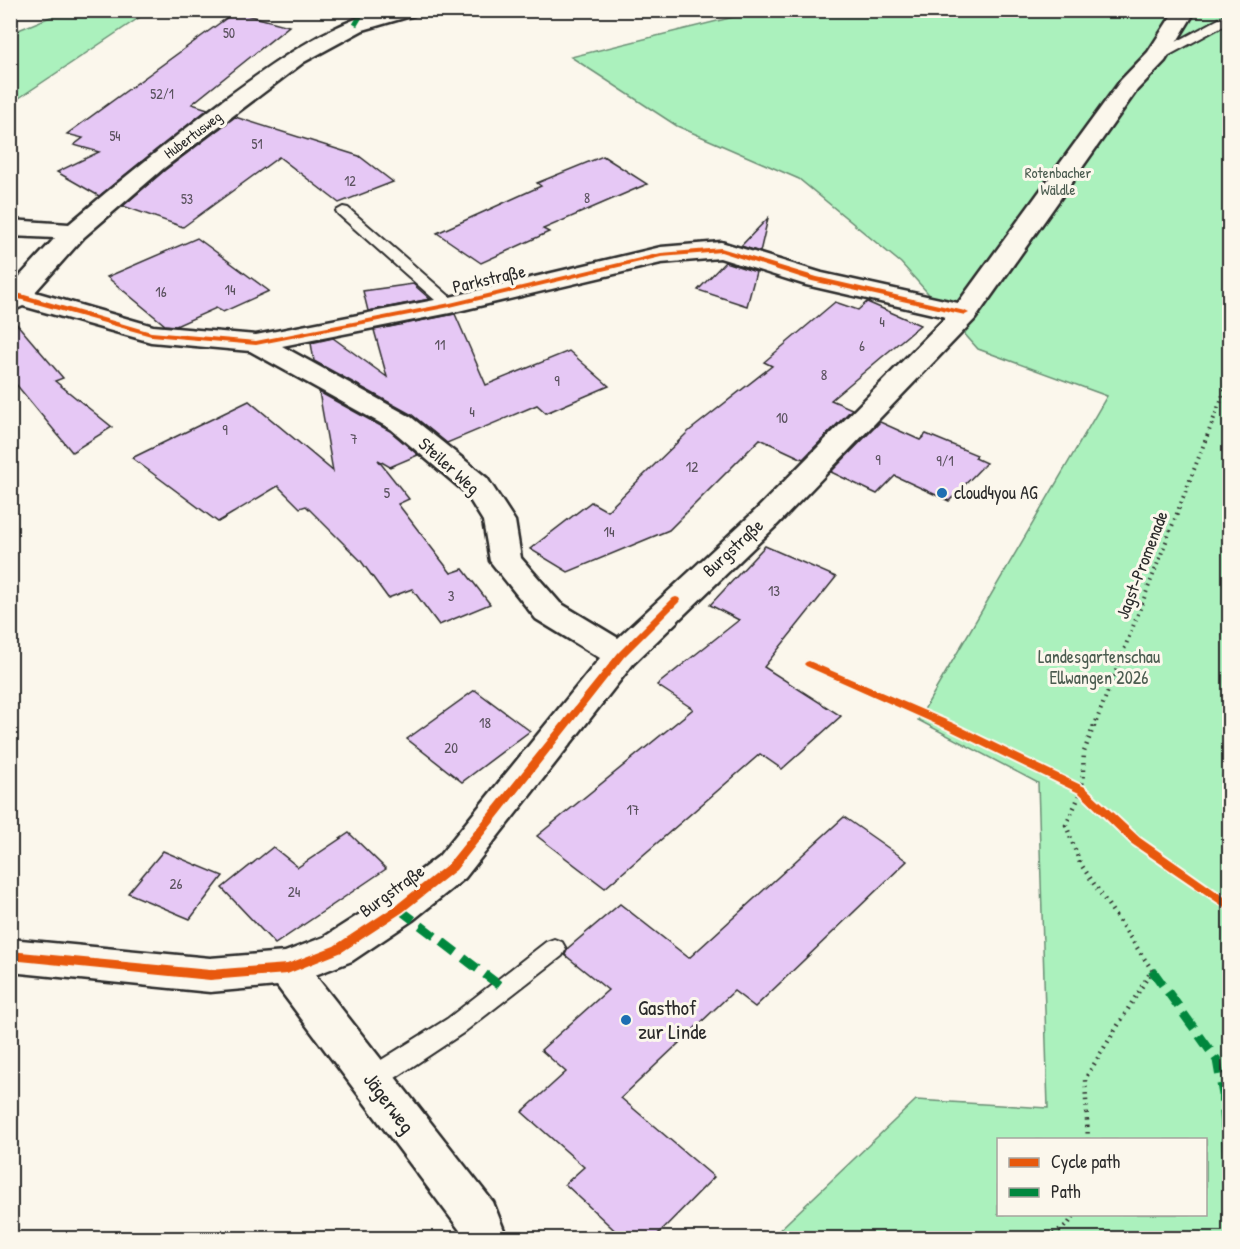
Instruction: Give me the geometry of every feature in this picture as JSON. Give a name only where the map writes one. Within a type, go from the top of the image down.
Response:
[{"type":"street","name":"Hubertusweg","points":[[14,300],[75,232],[155,163],[297,57],[354,25],[406,10]]},
{"type":"street","name":"Burgstraße","points":[[10,955],[210,975],[287,969],[338,949],[399,909],[452,867],[621,655],[676,600],[766,518],[965,313],[1129,85],[1157,56],[1186,10]]},
{"type":"street","points":[[10,228],[75,232]]},
{"type":"street","name":"Parkstraße","points":[[14,300],[151,334],[256,343],[450,305],[661,255],[721,250],[815,279],[965,313]]},
{"type":"street","name":"Steiler Weg","points":[[256,343],[401,423],[476,485],[499,521],[506,561],[548,611],[621,655]]},
{"type":"street","name":"Jägerweg","points":[[287,969],[477,1217],[485,1239]]},
{"type":"lane","points":[[1157,56],[1230,17]]},
{"type":"lane","points":[[343,211],[450,305]]},
{"type":"lane","points":[[371,1080],[455,1026],[554,949]]},
{"type":"path","points":[[809,664],[950,726],[1082,790],[1136,841],[1230,907]]},
{"type":"path","points":[[1082,790],[1066,825],[1080,862],[1152,970],[1085,1079],[1088,1138]]},
{"type":"path","points":[[1048,1239],[1068,1224],[1074,1216]]},
{"type":"green space","points":[[65,11],[149,11],[16,100],[11,99],[11,33]]},
{"type":"green space","points":[[758,11],[1229,11],[1229,1238],[771,1238],[916,1100],[1048,1108],[1038,783],[918,720],[1107,396],[978,349],[901,263],[799,179],[677,126],[571,57]]},
{"type":"building","points":[[235,12],[289,26],[192,104],[208,109],[99,196],[57,172],[99,152],[74,145],[83,138],[67,134]]},
{"type":"building","points":[[235,117],[359,156],[393,182],[339,203],[279,157],[183,227],[123,206],[165,170]]},
{"type":"building","points":[[603,156],[647,184],[543,229],[549,232],[481,263],[437,233],[541,186],[537,183]]},
{"type":"building","points":[[768,218],[760,252],[741,246]]},
{"type":"building","points":[[197,238],[269,291],[223,312],[216,308],[176,326],[165,325],[107,277]]},
{"type":"building","points":[[725,262],[756,272],[747,306],[698,290]]},
{"type":"building","points":[[413,284],[430,299],[368,311],[363,291]]},
{"type":"building","points":[[835,302],[858,310],[867,302],[920,325],[831,400],[852,409],[803,459],[760,439],[669,530],[568,572],[530,549],[591,502],[607,511],[689,431],[772,366],[764,362]]},
{"type":"building","points":[[455,314],[486,385],[569,351],[609,386],[546,413],[537,405],[447,443],[412,415],[314,361],[311,343],[333,338],[387,377],[374,330]]},
{"type":"building","points":[[10,316],[63,378],[55,381],[112,427],[72,452],[10,377]]},
{"type":"building","points":[[319,392],[390,431],[418,455],[390,467],[378,460],[409,499],[398,504],[451,573],[463,569],[490,604],[439,625],[412,589],[388,598],[361,561],[306,506],[300,508],[278,486],[218,522],[132,458],[249,401],[333,471]]},
{"type":"building","points":[[880,422],[920,440],[926,434],[977,455],[975,458],[986,463],[949,501],[895,476],[877,494],[831,472]]},
{"type":"building","points":[[765,546],[836,577],[764,667],[841,716],[782,769],[760,754],[605,888],[537,836],[693,709],[657,685],[739,620],[710,605]]},
{"type":"building","points":[[475,690],[530,731],[462,782],[407,739]]},
{"type":"building","name":"Gasthof zur Linde","points":[[844,817],[907,861],[755,1007],[734,991],[621,1098],[714,1177],[653,1239],[624,1239],[565,1184],[584,1167],[522,1112],[566,1072],[541,1050],[608,990],[565,955],[568,948],[620,904],[689,958]]},
{"type":"building","points":[[349,833],[386,869],[275,944],[222,888],[273,847],[298,867]]},
{"type":"building","points":[[163,851],[223,876],[190,919],[128,893]]},
{"type":"marked path","points":[[355,25],[364,10]]},
{"type":"marked path","points":[[399,909],[503,988]]},
{"type":"marked path","points":[[1152,970],[1217,1060],[1223,1095],[1230,1216]]},
{"type":"cycle path","points":[[18,296],[151,334],[256,343],[450,305],[661,255],[721,250],[815,279],[965,313]]},
{"type":"cycle path","points":[[10,955],[210,975],[287,969],[338,949],[399,909],[452,867],[621,655],[676,600]]},
{"type":"cycle path","points":[[809,664],[950,726],[1082,790],[1136,841],[1230,907]]},
{"type":"place","name":"cloud4you AG","points":[[942,493]]},
{"type":"place","name":"Gasthof zur Linde","points":[[626,1020]]},
{"type":"park label","name":"Rotenbacher Wäldle","points":[[1058,182]]},
{"type":"park label","name":"Landesgartenschau Ellwangen 2026","points":[[1099,667]]}]
